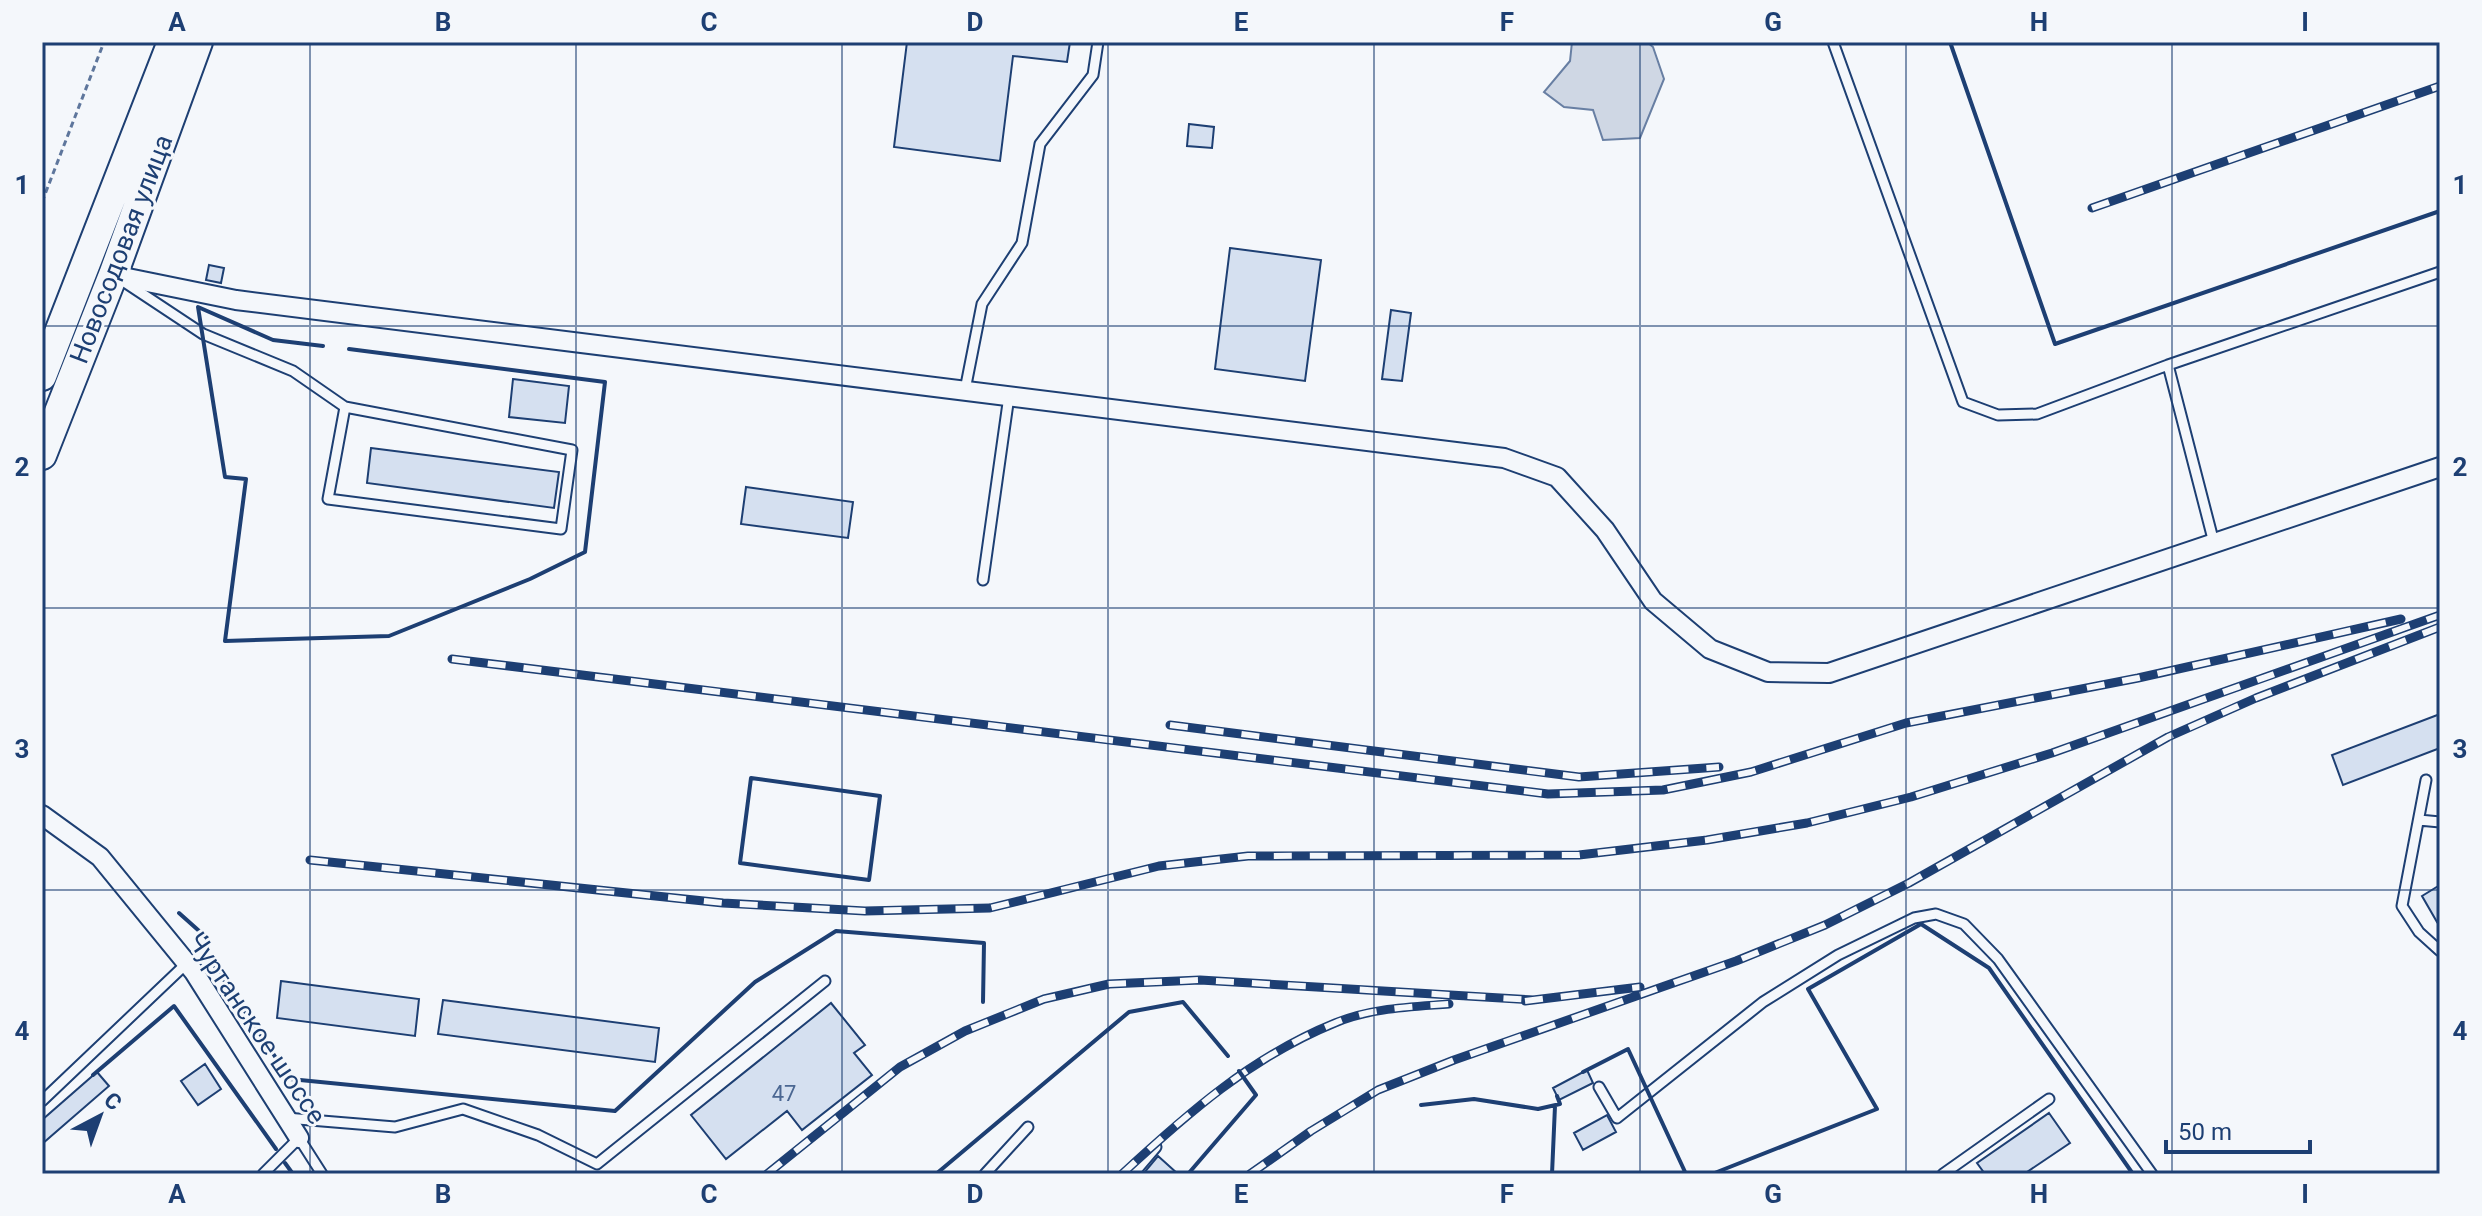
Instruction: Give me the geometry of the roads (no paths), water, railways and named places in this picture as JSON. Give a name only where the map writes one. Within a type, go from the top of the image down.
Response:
[{"type":"main road","name":"Новосодовая улица","points":[[42,376],[172,42]]},
{"type":"main road","name":"Новосодовая улица","points":[[42,455],[113,275],[198,42]]},
{"type":"street","points":[[113,275],[236,300],[1504,458],[1557,477],[1605,530],[1653,601],[1710,649],[1768,672],[1829,673],[2440,467]]},
{"type":"street","name":"Чуртанское шоссе","points":[[42,815],[100,857],[187,963],[299,1138]]},
{"type":"lane","points":[[965,390],[982,304],[1022,243],[1040,144],[1093,75],[1098,42]]},
{"type":"lane","points":[[1833,42],[1963,402],[1998,415],[2037,414],[2168,365],[2440,272]]},
{"type":"lane","points":[[113,275],[203,334],[293,371],[345,407],[572,450],[561,529],[328,499],[345,407]]},
{"type":"lane","points":[[2168,365],[2214,543]]},
{"type":"lane","points":[[983,580],[1009,396]]},
{"type":"lane","points":[[2426,780],[2402,906],[2419,932],[2440,951]]},
{"type":"lane","points":[[2419,820],[2440,822]]},
{"type":"lane","points":[[1599,1087],[1617,1118],[1763,1002],[1838,955],[1914,918],[1936,914],[1964,924],[1998,959],[2152,1174]]},
{"type":"lane","points":[[42,1101],[187,963]]},
{"type":"lane","points":[[286,1118],[395,1127],[463,1109],[538,1135],[597,1164],[825,981]]},
{"type":"lane","points":[[1943,1174],[2049,1099]]},
{"type":"lane","points":[[985,1174],[1028,1127]]},
{"type":"lane","points":[[263,1174],[299,1138]]},
{"type":"lane","name":"Чуртанское шоссе","points":[[299,1138],[322,1174]]},
{"type":"lane","points":[[1133,1174],[1156,1147]]},
{"type":"railway","points":[[2092,208],[2440,86]]},
{"type":"railway","points":[[310,860],[723,903],[865,911],[990,908],[1159,866],[1248,856],[1579,855],[1707,840],[1807,823],[1911,797],[2052,753],[2440,615]]},
{"type":"railway","points":[[452,659],[1548,794],[1663,790],[1751,772],[1906,723],[2138,678],[2401,619]]},
{"type":"railway","points":[[1250,1174],[1311,1131],[1378,1090],[1454,1060],[1736,961],[1825,925],[1909,883],[2168,737],[2256,698],[2440,627]]},
{"type":"railway","points":[[1170,725],[1579,777],[1719,767]]},
{"type":"railway","points":[[767,1174],[900,1067],[965,1031],[1044,999],[1109,984],[1200,980],[1534,1000]]},
{"type":"railway","points":[[1525,1001],[1640,987]]},
{"type":"railway","points":[[1122,1174],[1221,1089],[1275,1052],[1335,1023],[1362,1014],[1449,1004]]}]
